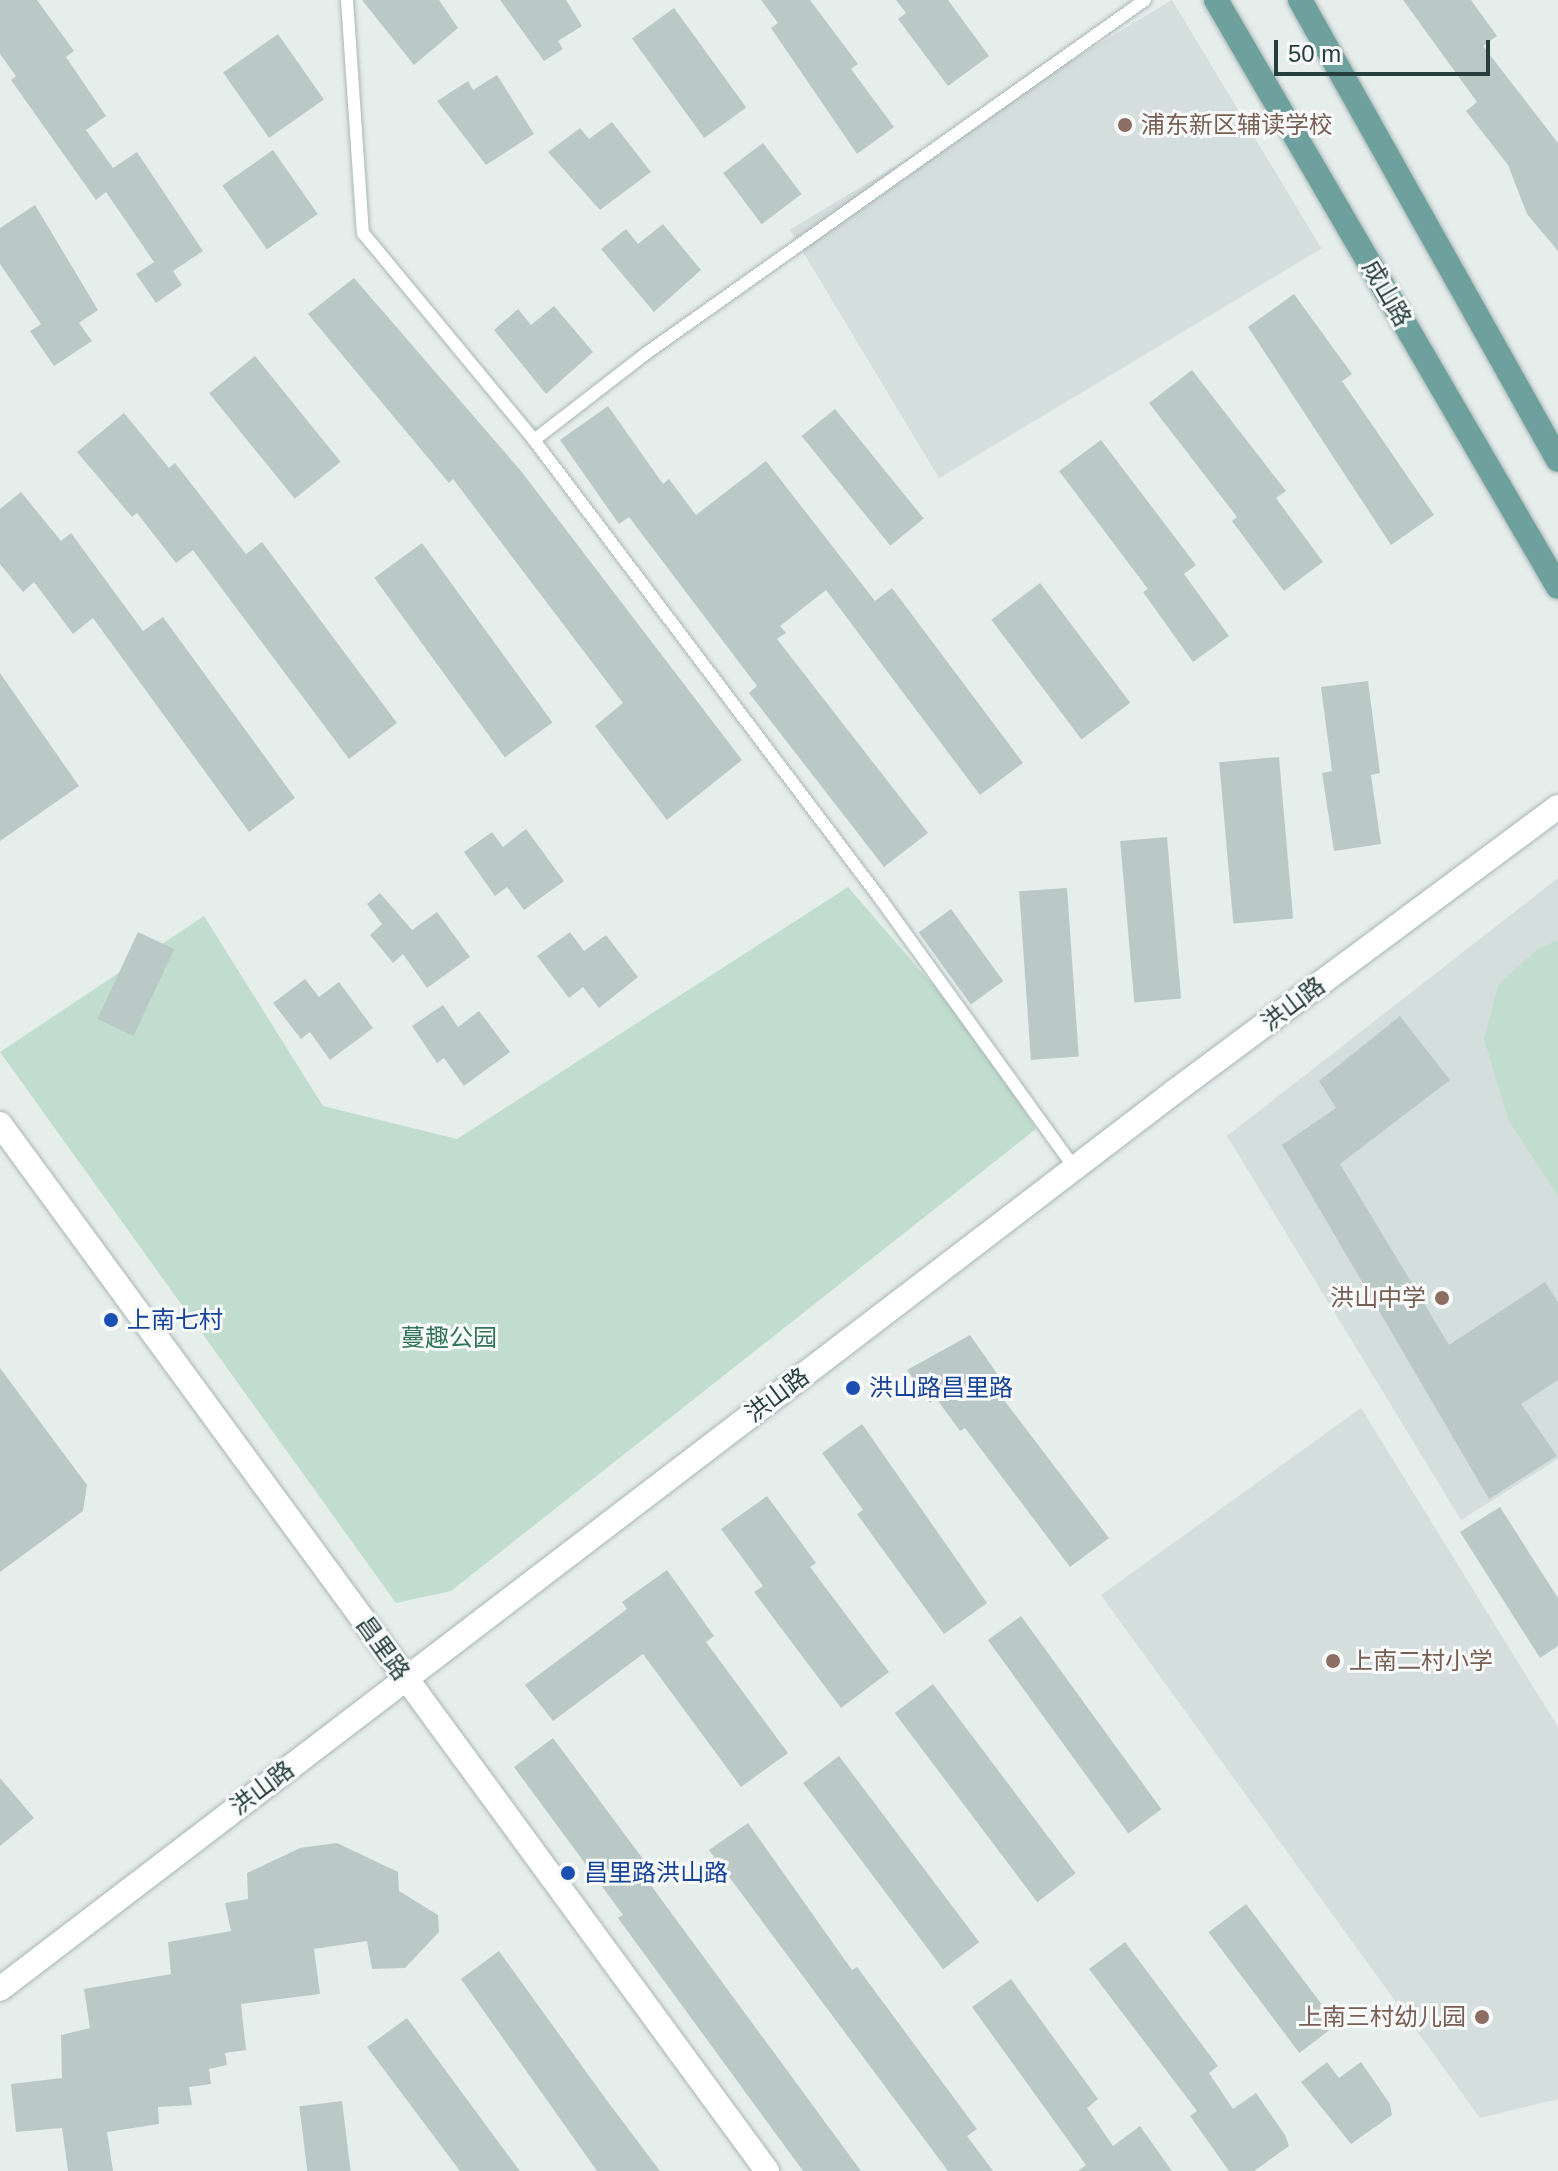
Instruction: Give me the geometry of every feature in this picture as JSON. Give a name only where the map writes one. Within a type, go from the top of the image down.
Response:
[{"type":"main road","name":"成山路","points":[[1216,0],[1558,587]]},
{"type":"main road","points":[[1300,0],[1558,460]]},
{"type":"street","name":"洪山路","points":[[0,1989],[1077,1171],[1174,1092],[1558,807]]},
{"type":"street","name":"昌里路","points":[[0,1124],[767,2171]]},
{"type":"lane","points":[[347,0],[363,233],[534,440],[882,901],[1077,1171]]},
{"type":"lane","points":[[534,440],[648,352],[1145,0]]},
{"type":"shaded area","name":"浦东新区辅读学校","points":[[1172,0],[1321,249],[939,478],[790,230]]},
{"type":"shaded area","name":"洪山中学","points":[[1558,878],[1558,1459],[1461,1520],[1227,1136]]},
{"type":"shaded area","name":"上南二村小学","points":[[1361,1408],[1558,1727],[1558,2099],[1480,2118],[1101,1595]]},
{"type":"green space","name":"蔓趣公园","points":[[848,887],[975,1034],[1036,1129],[451,1591],[396,1603],[0,1052],[204,916],[323,1106],[457,1139]]},
{"type":"green space","points":[[1558,940],[1558,1196],[1509,1121],[1484,1039],[1499,984],[1537,950]]},
{"type":"building","points":[[0,0],[37,0],[74,51],[66,57],[106,116],[86,130],[113,168],[137,152],[203,251],[173,271],[182,285],[156,303],[136,274],[154,262],[106,192],[96,200],[11,80],[16,76],[0,54]]},
{"type":"building","points":[[362,0],[439,0],[458,28],[414,65]]},
{"type":"building","points":[[500,0],[566,0],[582,26],[558,41],[563,49],[544,61]]},
{"type":"building","points":[[761,0],[810,0],[858,64],[851,69],[894,127],[857,154],[771,28],[778,23]]},
{"type":"building","points":[[896,0],[948,0],[989,56],[948,86],[898,19],[906,13]]},
{"type":"building","points":[[1403,0],[1471,0],[1497,36],[1483,46],[1558,143],[1558,251],[1527,214],[1508,165],[1466,111],[1477,102]]},
{"type":"building","points":[[674,8],[746,108],[704,138],[632,39]]},
{"type":"building","points":[[278,34],[324,100],[269,138],[223,72]]},
{"type":"building","points":[[497,75],[534,134],[486,165],[437,101],[468,81],[473,90]]},
{"type":"building","points":[[612,122],[651,172],[600,210],[548,152],[580,128],[589,139]]},
{"type":"building","points":[[763,143],[802,194],[762,224],[723,173]]},
{"type":"building","points":[[273,150],[318,214],[267,249],[222,186]]},
{"type":"building","points":[[35,205],[98,310],[79,323],[92,341],[54,366],[30,331],[41,324],[0,264],[0,228]]},
{"type":"building","points":[[663,224],[701,270],[654,312],[601,249],[626,229],[638,244]]},
{"type":"building","points":[[354,278],[521,471],[742,760],[667,820],[595,726],[623,703],[453,479],[449,483],[308,314]]},
{"type":"building","points":[[1294,294],[1352,374],[1342,381],[1434,515],[1391,545],[1248,327]]},
{"type":"building","points":[[554,306],[593,352],[546,394],[494,330],[518,309],[531,325]]},
{"type":"building","points":[[255,356],[341,462],[295,499],[209,393]]},
{"type":"building","points":[[1192,370],[1286,491],[1276,498],[1323,562],[1284,591],[1232,521],[1237,517],[1149,403]]},
{"type":"building","points":[[608,406],[663,484],[669,479],[696,515],[766,461],[875,601],[892,588],[1023,763],[980,795],[826,590],[780,626],[786,633],[777,639],[928,833],[884,867],[749,693],[757,686],[629,517],[619,524],[560,440]]},
{"type":"building","points":[[835,409],[924,519],[890,546],[802,436]]},
{"type":"building","points":[[124,413],[169,468],[175,463],[246,554],[262,542],[397,723],[349,759],[193,550],[176,563],[137,513],[132,517],[77,452]]},
{"type":"building","points":[[1101,440],[1196,565],[1184,574],[1229,636],[1193,662],[1143,592],[1148,589],[1059,471]]},
{"type":"building","points":[[21,492],[61,541],[71,533],[143,631],[163,617],[295,798],[249,832],[93,618],[73,634],[34,582],[23,592],[0,564],[0,509]]},
{"type":"building","points":[[422,543],[552,723],[505,757],[374,578]]},
{"type":"building","points":[[1040,583],[1130,703],[1082,740],[991,620]]},
{"type":"building","points":[[0,673],[79,786],[0,841]]},
{"type":"building","points":[[1368,681],[1380,773],[1371,775],[1381,844],[1334,851],[1322,773],[1332,771],[1321,687]]},
{"type":"building","points":[[1279,757],[1293,918],[1233,924],[1219,762]]},
{"type":"building","points":[[526,829],[564,881],[524,910],[507,887],[495,896],[464,852],[492,832],[503,847]]},
{"type":"building","points":[[1167,837],[1181,998],[1134,1002],[1120,841]]},
{"type":"building","points":[[1067,888],[1079,1057],[1031,1060],[1019,891]]},
{"type":"building","points":[[380,893],[412,930],[437,912],[470,957],[427,988],[403,954],[393,963],[370,935],[382,924],[367,904]]},
{"type":"building","points":[[951,909],[1003,981],[971,1005],[919,933]]},
{"type":"building","points":[[138,932],[174,949],[134,1036],[97,1019]]},
{"type":"building","points":[[570,932],[584,951],[606,935],[638,977],[599,1008],[583,987],[569,998],[537,956]]},
{"type":"building","points":[[305,979],[319,997],[339,982],[373,1028],[330,1060],[310,1032],[301,1039],[273,1003]]},
{"type":"building","points":[[443,1005],[458,1027],[479,1011],[510,1052],[464,1086],[444,1058],[437,1063],[412,1026]]},
{"type":"building","points":[[1400,1016],[1450,1080],[1340,1164],[1449,1345],[1545,1282],[1558,1302],[1558,1380],[1521,1404],[1557,1456],[1489,1499],[1282,1145],[1336,1108],[1319,1081]]},
{"type":"building","points":[[970,1335],[1005,1385],[998,1390],[1004,1400],[1109,1538],[1070,1567],[965,1428],[960,1431],[936,1398],[930,1403],[907,1370]]},
{"type":"building","points":[[0,1368],[87,1485],[83,1511],[0,1572]]},
{"type":"building","points":[[862,1424],[987,1603],[944,1634],[857,1514],[863,1510],[822,1453]]},
{"type":"building","points":[[767,1496],[816,1563],[810,1567],[889,1672],[841,1708],[754,1592],[763,1586],[721,1529]]},
{"type":"building","points":[[1500,1507],[1558,1598],[1558,1646],[1540,1658],[1460,1532]]},
{"type":"building","points":[[667,1570],[714,1636],[706,1642],[788,1753],[741,1787],[643,1654],[553,1721],[525,1685],[627,1609],[622,1602]]},
{"type":"building","points":[[1021,1616],[1161,1809],[1128,1833],[988,1640]]},
{"type":"building","points":[[933,1684],[1076,1873],[1037,1902],[895,1713]]},
{"type":"building","points":[[553,1738],[643,1859],[636,1865],[861,2171],[803,2171],[618,1918],[623,1915],[514,1767]]},
{"type":"building","points":[[839,1756],[979,1942],[943,1969],[803,1783]]},
{"type":"building","points":[[0,1778],[34,1818],[0,1846]]},
{"type":"building","points":[[748,1823],[852,1970],[857,1967],[977,2129],[967,2136],[993,2171],[948,2171],[709,1850]]},
{"type":"building","points":[[337,1843],[398,1872],[399,1891],[438,1915],[439,1932],[405,1968],[372,1969],[367,1941],[314,1949],[320,1994],[241,2004],[246,2050],[225,2053],[227,2065],[209,2069],[211,2084],[189,2087],[192,2105],[158,2107],[159,2124],[107,2132],[113,2171],[68,2171],[62,2128],[16,2132],[11,2084],[62,2078],[61,2035],[90,2028],[84,1989],[171,1974],[168,1942],[231,1931],[225,1903],[248,1899],[247,1873],[300,1848]]},
{"type":"building","points":[[1246,1904],[1337,2025],[1299,2053],[1208,1932]]},
{"type":"building","points":[[1125,1942],[1218,2066],[1209,2073],[1233,2109],[1256,2093],[1285,2135],[1289,2146],[1254,2171],[1229,2171],[1190,2116],[1197,2111],[1089,1969]]},
{"type":"building","points":[[499,1951],[660,2171],[597,2171],[461,1979]]},
{"type":"building","points":[[1011,1979],[1098,2099],[1087,2108],[1113,2146],[1140,2126],[1172,2171],[1078,2171],[1086,2165],[972,2007]]},
{"type":"building","points":[[407,2018],[520,2171],[460,2171],[367,2047]]},
{"type":"building","points":[[1327,2062],[1339,2078],[1361,2062],[1390,2104],[1392,2115],[1351,2144],[1301,2082]]},
{"type":"building","points":[[342,2101],[351,2171],[307,2171],[299,2106]]},
{"type":"place","name":"浦东新区辅读学校","points":[[1125,125]]},
{"type":"place","name":"洪山中学","points":[[1442,1298]]},
{"type":"place","name":"上南七村","points":[[111,1320]]},
{"type":"place","name":"洪山路昌里路","points":[[853,1388]]},
{"type":"place","name":"上南二村小学","points":[[1333,1661]]},
{"type":"place","name":"昌里路洪山路","points":[[568,1873]]},
{"type":"place","name":"上南三村幼儿园","points":[[1482,2017]]}]
